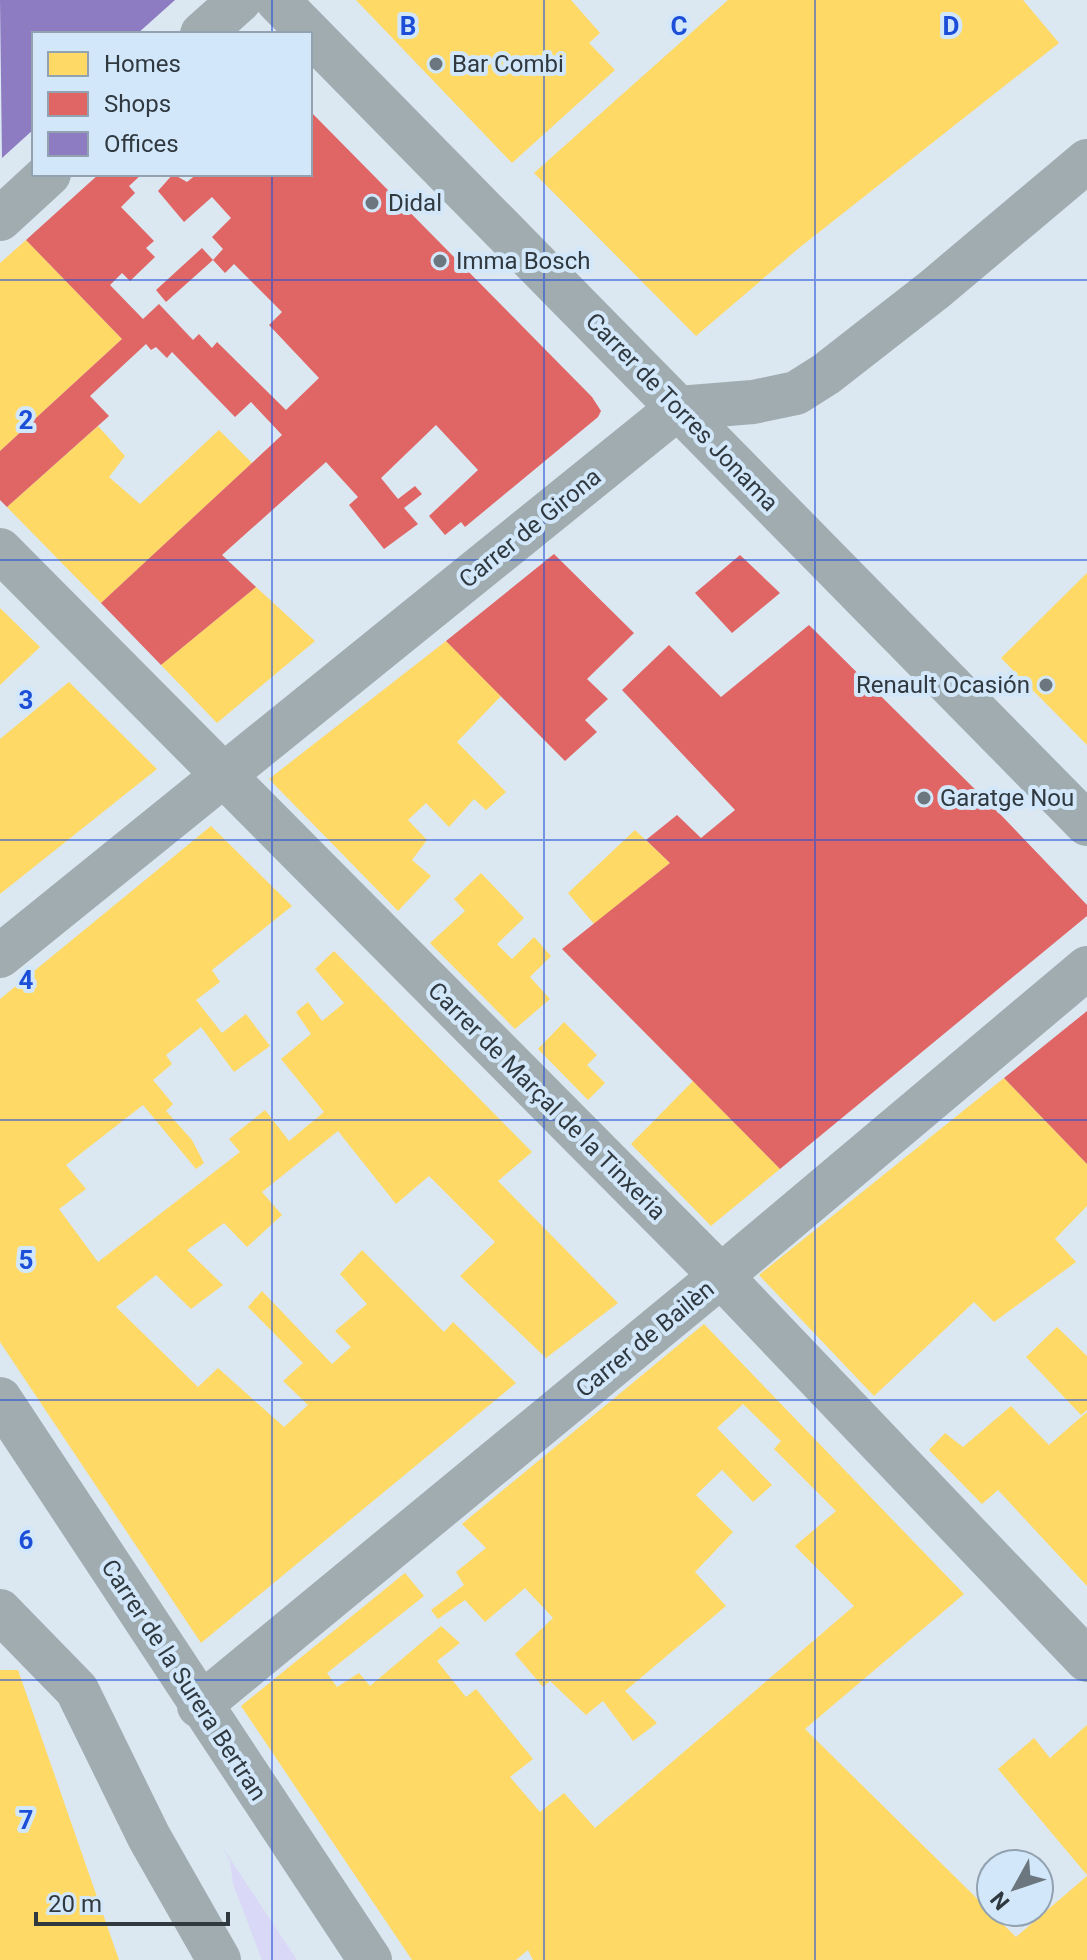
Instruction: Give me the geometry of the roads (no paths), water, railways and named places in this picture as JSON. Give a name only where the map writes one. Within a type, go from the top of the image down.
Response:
[{"type":"street","points":[[204,32],[240,0]]},
{"type":"street","name":"Carrer de Torres Jonama","points":[[277,0],[308,32]]},
{"type":"street","name":"Carrer de Torres Jonama","points":[[312,36],[1087,824]]},
{"type":"street","points":[[678,408],[753,402],[796,393],[826,374],[935,289],[1087,161]]},
{"type":"street","points":[[0,219],[47,176]]},
{"type":"street","name":"Carrer de Girona","points":[[0,956],[678,408]]},
{"type":"street","name":"Carrer de Marçal de la Tinxeria","points":[[0,550],[721,1276],[1087,1660]]},
{"type":"street","name":"Carrer de Bailèn","points":[[199,1706],[721,1276],[1087,968]]},
{"type":"street","name":"Carrer de la Surera Bertran","points":[[0,1399],[199,1706],[370,1960]]},
{"type":"street","points":[[0,1611],[77,1690],[149,1837],[219,1960]]},
{"type":"place","name":"Bar Combi","points":[[436,64]]},
{"type":"place","name":"Didal","points":[[372,203]]},
{"type":"place","name":"Imma Bosch","points":[[440,261]]},
{"type":"place","name":"Renault Ocasión","points":[[1046,685]]},
{"type":"place","name":"Garatge Nou","points":[[924,798]]}]
